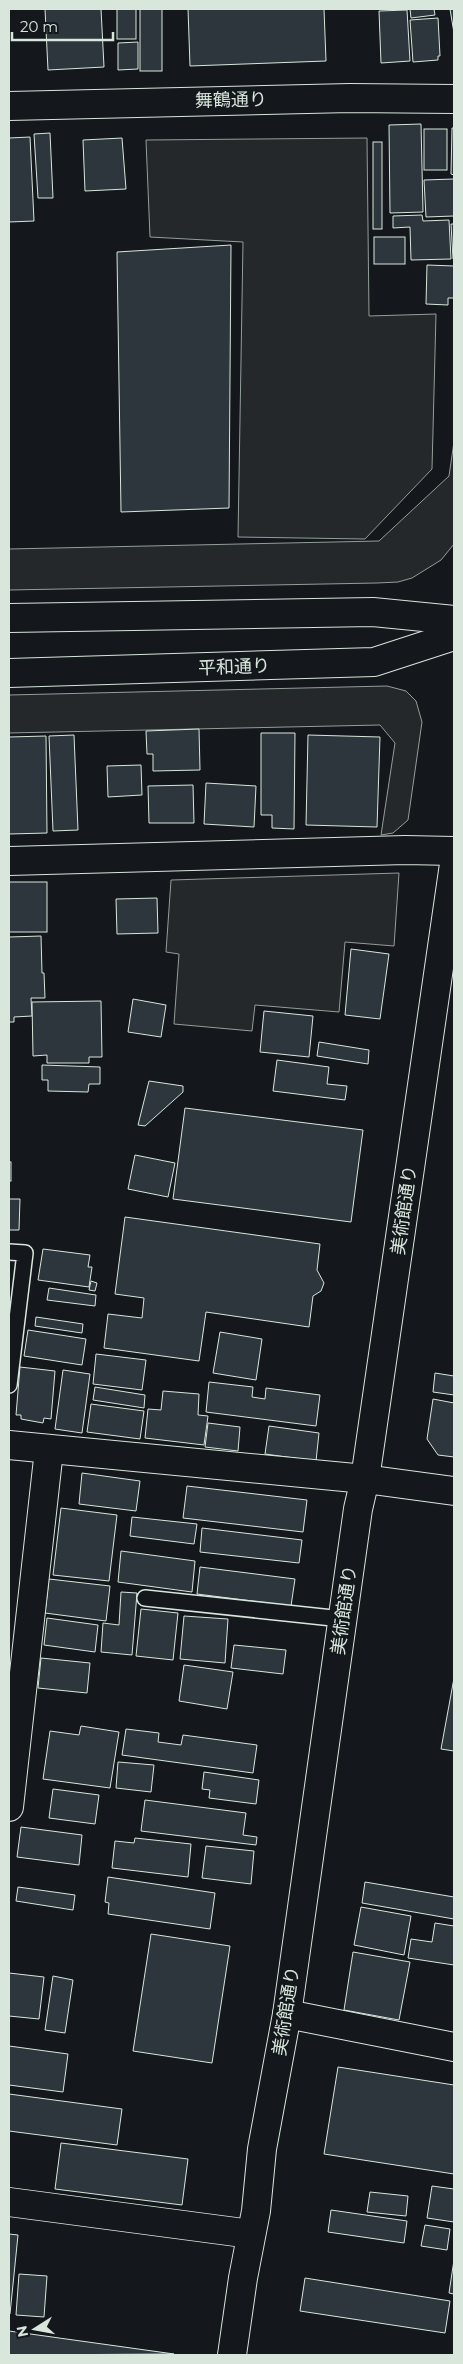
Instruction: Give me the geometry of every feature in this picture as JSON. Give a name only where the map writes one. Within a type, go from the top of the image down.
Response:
[{"type":"main road","name":"舞鶴通り","points":[[9,106],[341,98],[454,99]]},
{"type":"main road","points":[[9,618],[373,612],[454,620]]},
{"type":"main road","name":"平和通り","points":[[9,673],[374,662],[454,636]]},
{"type":"main road","points":[[9,861],[405,850],[454,851]]},
{"type":"main road","name":"美術館通り","points":[[232,2355],[256,2211],[262,2149],[287,2014],[342,1619],[358,1509],[365,1479],[454,864]]},
{"type":"main road","points":[[9,1445],[365,1479],[454,1491]]},
{"type":"main road","points":[[9,1807],[49,1450]]},
{"type":"main road","points":[[287,2014],[454,2047]]},
{"type":"main road","points":[[9,2202],[251,2234]]},
{"type":"lane","points":[[9,1252],[25,1253],[9,1385]]},
{"type":"lane","points":[[145,1598],[342,1619]]},
{"type":"shaded area","points":[[367,138],[369,316],[436,314],[432,469],[365,539],[238,537],[243,242],[150,237],[146,140]]},
{"type":"shaded area","points":[[454,442],[454,544],[441,560],[412,578],[398,582],[377,583],[9,590],[9,549],[379,541],[449,476]]},
{"type":"shaded area","points":[[387,686],[406,691],[416,701],[422,722],[408,820],[393,833],[381,835],[395,743],[380,725],[9,733],[9,695]]},
{"type":"shaded area","points":[[399,873],[394,946],[345,942],[339,1012],[255,1005],[252,1031],[174,1024],[179,954],[166,952],[171,880]]},
{"type":"building","points":[[45,9],[101,9],[104,67],[48,70]]},
{"type":"building","points":[[117,9],[136,9],[136,39],[117,39]]},
{"type":"building","points":[[140,9],[162,9],[162,71],[140,71]]},
{"type":"building","points":[[188,9],[324,9],[326,61],[190,66]]},
{"type":"building","points":[[410,9],[434,9],[435,15],[411,18]]},
{"type":"building","points":[[450,9],[454,9],[454,33]]},
{"type":"building","points":[[407,10],[410,61],[381,63],[379,11]]},
{"type":"building","points":[[438,18],[440,56],[438,56],[438,60],[413,62],[410,20]]},
{"type":"building","points":[[138,42],[138,69],[118,70],[118,43]]},
{"type":"building","points":[[421,124],[423,212],[390,213],[389,125]]},
{"type":"building","points":[[452,128],[454,128],[454,175],[451,174]]},
{"type":"building","points":[[424,129],[447,129],[447,170],[424,170]]},
{"type":"building","points":[[50,133],[53,198],[38,198],[34,134]]},
{"type":"building","points":[[30,137],[34,221],[9,222],[9,138]]},
{"type":"building","points":[[122,138],[126,189],[85,191],[83,140]]},
{"type":"building","points":[[373,142],[382,142],[382,229],[373,229]]},
{"type":"building","points":[[454,179],[454,216],[426,217],[424,180]]},
{"type":"building","points":[[422,215],[423,221],[449,220],[451,259],[411,260],[410,227],[393,228],[393,216]]},
{"type":"building","points":[[451,224],[454,224],[454,259],[453,259]]},
{"type":"building","points":[[374,237],[405,237],[405,264],[374,264]]},
{"type":"building","points":[[231,245],[229,508],[121,512],[117,252]]},
{"type":"building","points":[[427,265],[454,266],[454,298],[448,298],[448,305],[426,304]]},
{"type":"building","points":[[199,729],[200,770],[153,771],[153,754],[147,754],[146,731]]},
{"type":"building","points":[[261,733],[295,733],[294,829],[272,828],[272,815],[261,815]]},
{"type":"building","points":[[74,735],[78,830],[53,831],[49,736]]},
{"type":"building","points":[[308,735],[380,737],[377,827],[306,825]]},
{"type":"building","points":[[46,736],[47,833],[9,834],[9,737]]},
{"type":"building","points":[[141,765],[142,795],[108,797],[107,766]]},
{"type":"building","points":[[206,783],[256,786],[254,827],[204,824]]},
{"type":"building","points":[[193,785],[194,823],[149,823],[148,786]]},
{"type":"building","points":[[9,882],[47,882],[47,932],[9,932]]},
{"type":"building","points":[[157,898],[158,933],[117,934],[116,899]]},
{"type":"building","points":[[41,936],[45,998],[31,998],[32,1016],[14,1017],[14,1022],[9,1022],[9,937]]},
{"type":"building","points":[[351,949],[389,954],[380,1019],[345,1015]]},
{"type":"building","points":[[133,999],[166,1005],[161,1037],[128,1032]]},
{"type":"building","points":[[101,1001],[102,1057],[89,1057],[89,1063],[47,1063],[47,1055],[33,1056],[32,1002]]},
{"type":"building","points":[[264,1011],[313,1016],[309,1057],[260,1052]]},
{"type":"building","points":[[319,1042],[369,1050],[368,1064],[317,1056]]},
{"type":"building","points":[[277,1060],[329,1067],[327,1084],[347,1086],[345,1100],[273,1091]]},
{"type":"building","points":[[42,1065],[100,1067],[100,1084],[89,1084],[88,1092],[48,1091],[48,1080],[42,1080]]},
{"type":"building","points":[[149,1081],[183,1086],[183,1092],[145,1126],[138,1125]]},
{"type":"building","points":[[185,1108],[363,1130],[351,1222],[173,1199]]},
{"type":"building","points":[[135,1155],[175,1163],[168,1197],[128,1189]]},
{"type":"building","points":[[9,1162],[11,1162],[11,1181],[9,1181]]},
{"type":"building","points":[[9,1199],[20,1199],[19,1230],[9,1230]]},
{"type":"building","points":[[125,1217],[320,1244],[317,1270],[324,1283],[321,1291],[313,1296],[309,1327],[206,1312],[199,1361],[104,1348],[108,1314],[142,1318],[144,1298],[115,1294]]},
{"type":"building","points":[[43,1249],[90,1255],[88,1267],[92,1267],[89,1287],[38,1280]]},
{"type":"building","points":[[91,1281],[97,1283],[95,1291],[89,1290]]},
{"type":"building","points":[[49,1288],[96,1295],[95,1306],[47,1300]]},
{"type":"building","points":[[36,1317],[83,1324],[82,1333],[35,1326]]},
{"type":"building","points":[[28,1330],[86,1339],[82,1365],[24,1356]]},
{"type":"building","points":[[220,1332],[262,1339],[256,1380],[213,1373]]},
{"type":"building","points":[[96,1354],[146,1360],[142,1390],[93,1384]]},
{"type":"building","points":[[20,1367],[55,1371],[51,1419],[44,1418],[43,1423],[21,1419],[21,1415],[16,1415]]},
{"type":"building","points":[[63,1370],[90,1374],[82,1433],[55,1429]]},
{"type":"building","points":[[435,1373],[454,1376],[454,1395],[433,1392]]},
{"type":"building","points":[[209,1382],[253,1387],[252,1397],[265,1399],[266,1388],[320,1395],[316,1426],[206,1412]]},
{"type":"building","points":[[95,1387],[145,1395],[144,1408],[93,1400]]},
{"type":"building","points":[[163,1391],[199,1394],[198,1415],[208,1416],[204,1445],[145,1438],[148,1409],[161,1410]]},
{"type":"building","points":[[433,1399],[454,1403],[454,1457],[438,1455],[427,1439]]},
{"type":"building","points":[[91,1404],[144,1411],[140,1439],[87,1432]]},
{"type":"building","points":[[208,1423],[240,1427],[238,1451],[205,1447]]},
{"type":"building","points":[[269,1426],[319,1433],[316,1461],[265,1454]]},
{"type":"building","points":[[82,1473],[140,1481],[136,1511],[79,1504]]},
{"type":"building","points":[[187,1486],[307,1500],[303,1532],[183,1518]]},
{"type":"building","points":[[61,1508],[117,1515],[109,1581],[53,1575]]},
{"type":"building","points":[[132,1517],[197,1524],[194,1544],[130,1536]]},
{"type":"building","points":[[202,1528],[302,1540],[299,1563],[200,1552]]},
{"type":"building","points":[[121,1551],[195,1561],[192,1592],[118,1582]]},
{"type":"building","points":[[200,1567],[295,1579],[291,1606],[197,1594]]},
{"type":"building","points":[[49,1579],[110,1586],[106,1621],[45,1613]]},
{"type":"building","points":[[121,1592],[137,1593],[132,1655],[101,1652],[103,1623],[119,1625]]},
{"type":"building","points":[[141,1609],[178,1613],[173,1660],[136,1656]]},
{"type":"building","points":[[184,1616],[228,1619],[225,1663],[180,1659]]},
{"type":"building","points":[[47,1618],[98,1625],[95,1652],[44,1645]]},
{"type":"building","points":[[234,1645],[286,1650],[283,1674],[231,1668]]},
{"type":"building","points":[[41,1658],[90,1663],[87,1693],[38,1688]]},
{"type":"building","points":[[184,1665],[233,1672],[227,1709],[179,1701]]},
{"type":"building","points":[[454,1678],[454,1751],[441,1749]]},
{"type":"building","points":[[81,1726],[119,1732],[110,1788],[43,1779],[50,1731],[79,1735]]},
{"type":"building","points":[[126,1729],[159,1733],[158,1742],[181,1745],[183,1735],[257,1745],[253,1773],[122,1755]]},
{"type":"building","points":[[118,1762],[154,1765],[151,1792],[116,1788]]},
{"type":"building","points":[[204,1772],[259,1780],[256,1804],[209,1798],[210,1790],[202,1789]]},
{"type":"building","points":[[53,1789],[99,1795],[95,1824],[49,1818]]},
{"type":"building","points":[[145,1800],[246,1813],[243,1835],[257,1837],[256,1845],[141,1831]]},
{"type":"building","points":[[21,1827],[82,1835],[79,1865],[17,1857]]},
{"type":"building","points":[[135,1838],[191,1844],[188,1877],[112,1868],[115,1841],[134,1843]]},
{"type":"building","points":[[206,1846],[254,1851],[251,1884],[202,1878]]},
{"type":"building","points":[[108,1877],[215,1893],[210,1929],[108,1914],[109,1903],[105,1902]]},
{"type":"building","points":[[365,1882],[454,1897],[454,1919],[362,1903]]},
{"type":"building","points":[[18,1887],[75,1895],[73,1910],[16,1901]]},
{"type":"building","points":[[361,1907],[411,1916],[404,1955],[354,1945]]},
{"type":"building","points":[[435,1923],[454,1926],[454,1965],[408,1958],[411,1939],[432,1942]]},
{"type":"building","points":[[151,1934],[230,1946],[212,2063],[133,2051]]},
{"type":"building","points":[[353,1952],[410,1962],[399,2020],[344,2010]]},
{"type":"building","points":[[9,1973],[44,1977],[39,2019],[9,2016]]},
{"type":"building","points":[[53,1976],[73,1980],[65,2033],[45,2030]]},
{"type":"building","points":[[9,2046],[68,2054],[63,2092],[9,2085]]},
{"type":"building","points":[[338,2067],[454,2085],[454,2174],[324,2154]]},
{"type":"building","points":[[9,2094],[122,2109],[117,2145],[9,2131]]},
{"type":"building","points":[[61,2143],[188,2159],[182,2205],[55,2189]]},
{"type":"building","points":[[432,2186],[454,2189],[454,2222],[427,2218]]},
{"type":"building","points":[[370,2192],[408,2196],[406,2216],[367,2212]]},
{"type":"building","points":[[331,2210],[407,2221],[404,2243],[328,2232]]},
{"type":"building","points":[[425,2225],[450,2229],[447,2250],[421,2246]]},
{"type":"building","points":[[9,2234],[18,2235],[10,2314],[9,2314]]},
{"type":"building","points":[[454,2260],[454,2294],[449,2293]]},
{"type":"building","points":[[19,2274],[47,2276],[44,2317],[16,2315]]},
{"type":"building","points":[[305,2278],[450,2301],[445,2333],[300,2311]]},
{"type":"building","points":[[9,2331],[174,2354],[9,2355]]}]
